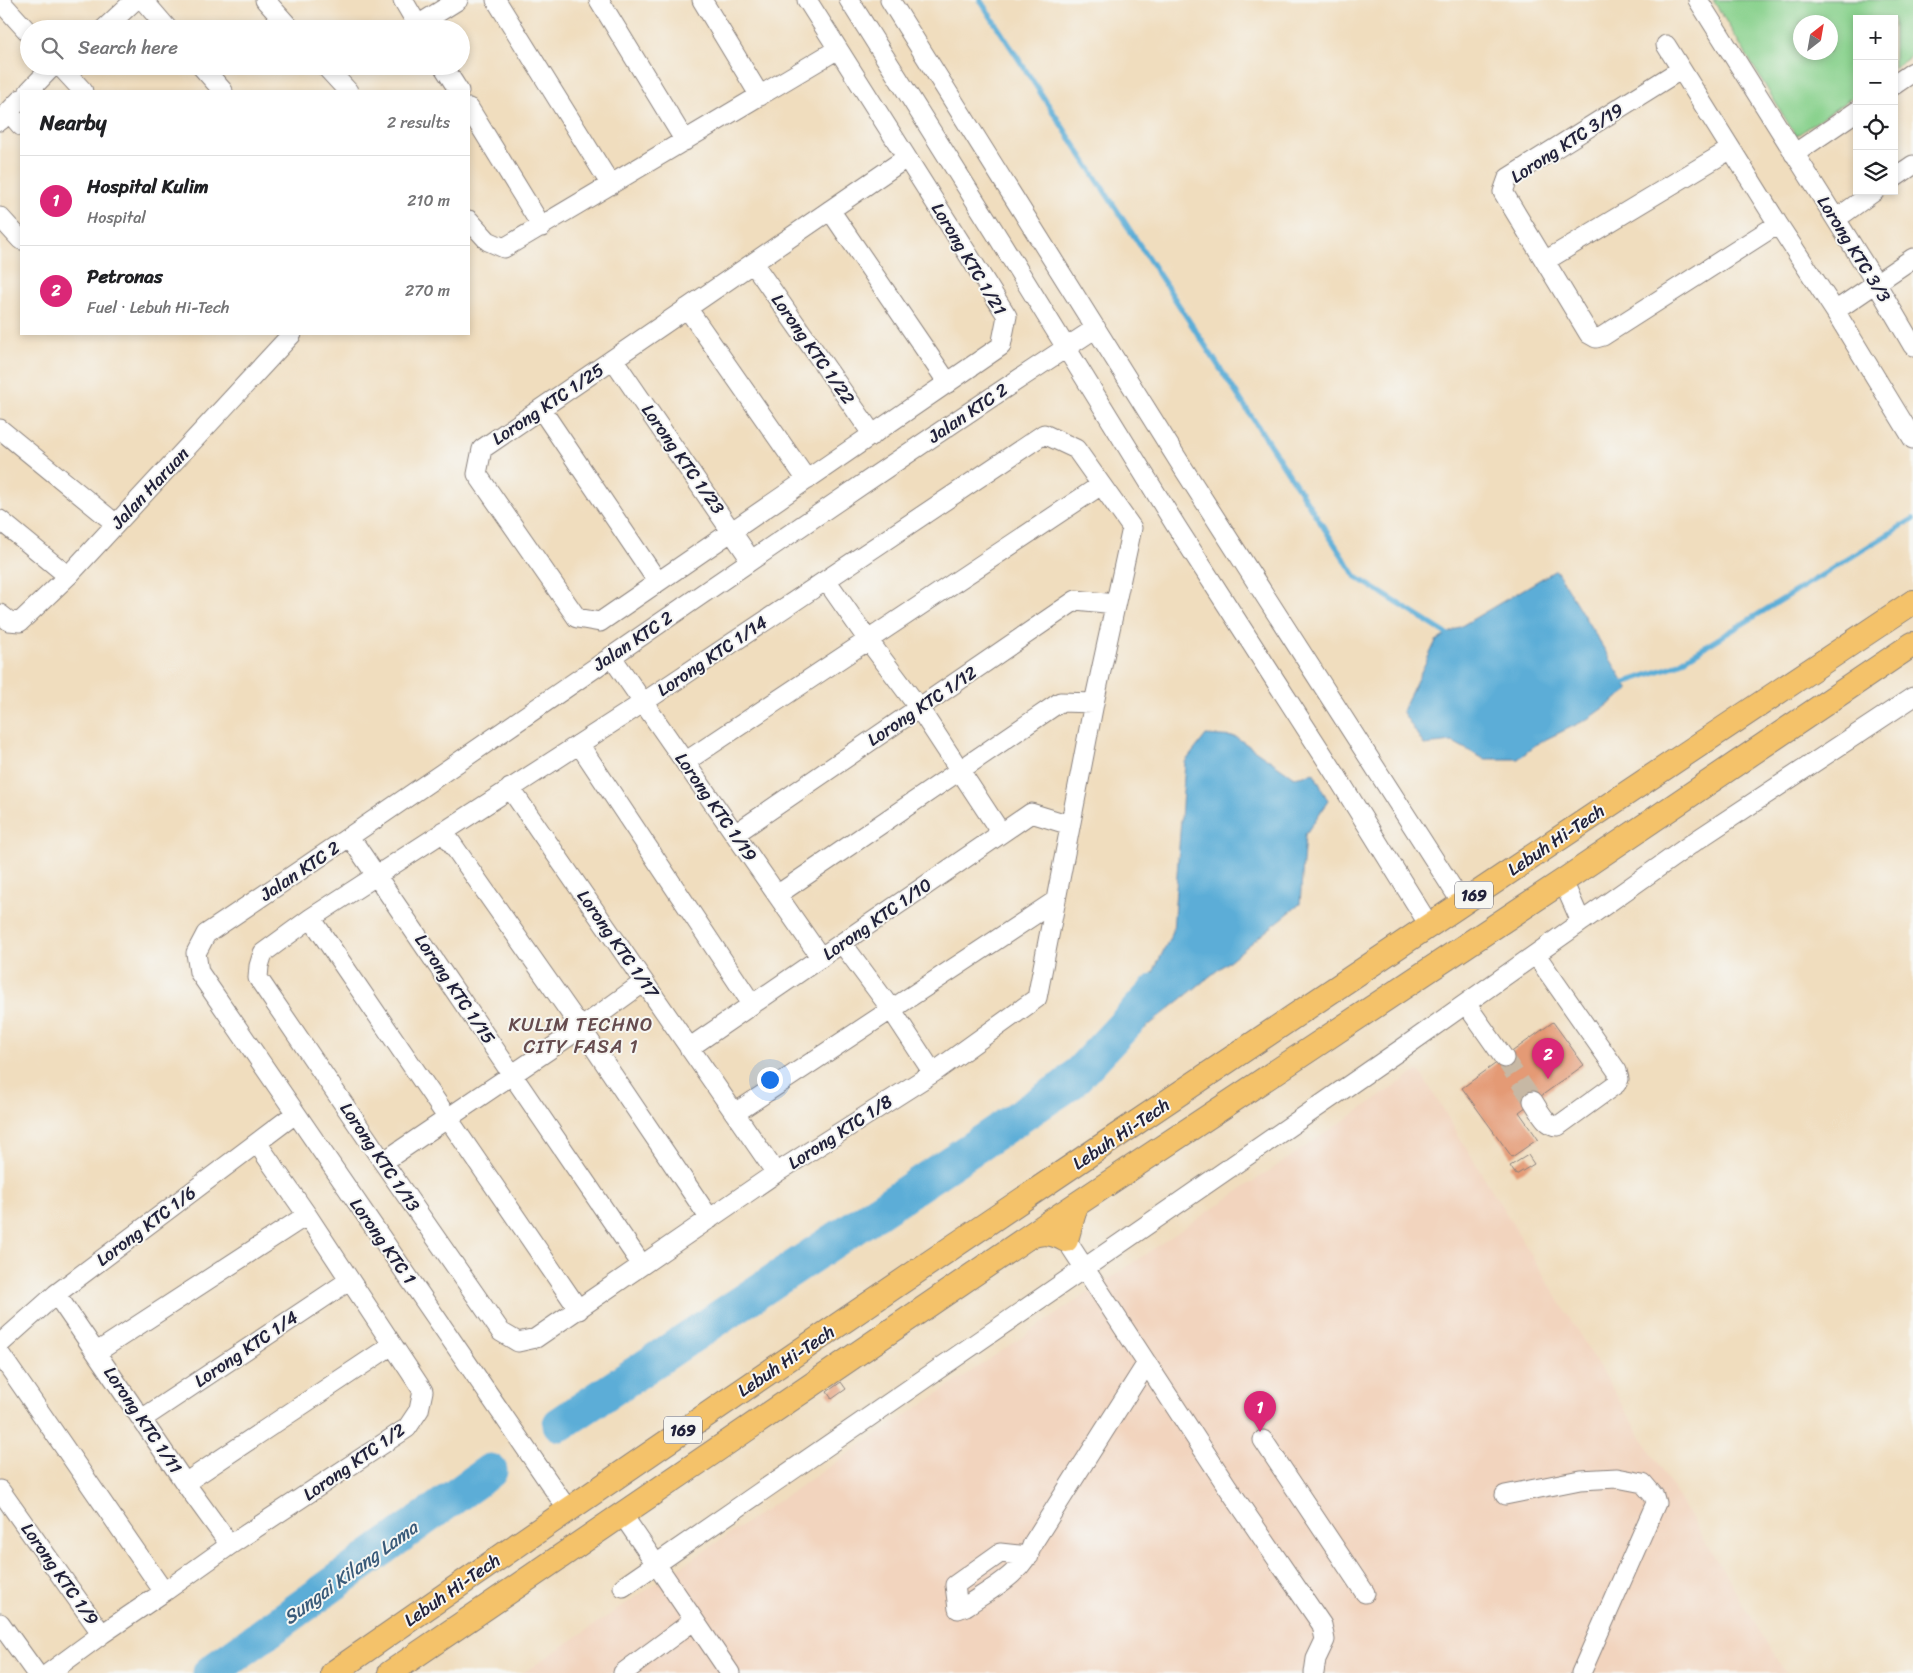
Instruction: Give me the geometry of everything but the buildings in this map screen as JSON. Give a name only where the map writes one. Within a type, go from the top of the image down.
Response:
[{"type":"main road","name":"Lebuh Hi-Tech","points":[[333,1673],[568,1510],[1036,1191],[1429,925],[1913,602]]},
{"type":"main road","name":"Lebuh Hi-Tech","points":[[390,1673],[1053,1220],[1563,881],[1913,644]]},
{"type":"main road","points":[[1036,1191],[1053,1220]]},
{"type":"main road","points":[[1027,1238],[1036,1234],[1046,1233],[1057,1235],[1066,1240],[1076,1205]]},
{"type":"street","points":[[143,0],[160,20]]},
{"type":"street","points":[[265,0],[283,20]]},
{"type":"street","points":[[403,0],[415,20]]},
{"type":"street","points":[[429,20],[458,0]]},
{"type":"street","points":[[496,0],[611,185]]},
{"type":"street","points":[[599,0],[685,141]]},
{"type":"street","points":[[702,0],[760,96]]},
{"type":"street","name":"Lorong KTC 1/21","points":[[733,531],[1001,346],[1007,316],[808,0]]},
{"type":"street","points":[[849,0],[1176,526],[1336,775],[1429,925]]},
{"type":"street","points":[[890,0],[1184,471],[1462,903]]},
{"type":"street","name":"Lorong KTC 3/3","points":[[1698,0],[1876,283],[1913,346]]},
{"type":"street","points":[[111,20],[124,4]]},
{"type":"street","points":[[1,5],[20,23]]},
{"type":"street","points":[[1666,45],[1680,70],[1835,311],[1913,438]]},
{"type":"street","points":[[470,221],[488,241],[504,248],[838,49]]},
{"type":"street","name":"Lorong KTC 3/19","points":[[1545,261],[1503,192],[1508,178],[1680,70]]},
{"type":"street","points":[[1898,82],[1913,72]]},
{"type":"street","points":[[30,90],[49,75]]},
{"type":"street","points":[[67,75],[82,90]]},
{"type":"street","points":[[209,75],[223,90]]},
{"type":"street","points":[[333,75],[343,89]]},
{"type":"street","points":[[449,75],[458,90]]},
{"type":"street","points":[[470,110],[542,227]]},
{"type":"street","points":[[10,111],[20,125]]},
{"type":"street","points":[[1794,154],[1853,114]]},
{"type":"street","points":[[1731,149],[1545,261],[1589,334],[1596,338],[1603,336],[1778,224]]},
{"type":"street","name":"Lorong KTC 1/25","points":[[733,531],[600,622],[577,618],[477,474],[482,449],[906,158]]},
{"type":"street","points":[[1898,175],[1913,165]]},
{"type":"street","points":[[1836,219],[1869,195]]},
{"type":"street","points":[[830,210],[948,383]]},
{"type":"street","points":[[0,217],[20,239]]},
{"type":"street","points":[[1835,311],[1913,258]]},
{"type":"street","name":"Lorong KTC 1/22","points":[[753,263],[873,435]]},
{"type":"street","points":[[688,308],[807,480]]},
{"type":"street","name":"Jalan KTC 2","points":[[199,972],[196,953],[206,934],[350,837],[611,656],[1096,328]]},
{"type":"street","name":"Jalan Haruan","points":[[0,614],[9,621],[20,622],[68,576],[291,335]]},
{"type":"street","name":"Lorong KTC 1/23","points":[[614,359],[752,560]]},
{"type":"street","points":[[541,409],[658,582]]},
{"type":"street","points":[[0,429],[116,524]]},
{"type":"street","name":"Lorong KTC 1/14","points":[[377,875],[644,702],[1044,434],[1076,449],[1101,484]]},
{"type":"street","points":[[685,762],[1101,484],[1132,528],[1114,604],[1055,901],[735,1114]]},
{"type":"street","points":[[0,520],[68,576]]},
{"type":"street","points":[[826,580],[868,640],[920,708],[1001,834]]},
{"type":"street","name":"Lorong KTC 1/12","points":[[735,834],[1076,600],[1114,604]]},
{"type":"street","name":"Lorong KTC 1/19","points":[[611,656],[821,958]]},
{"type":"street","points":[[623,1587],[1466,1004],[1697,840],[1913,697]]},
{"type":"street","points":[[777,895],[1060,702],[1094,703]]},
{"type":"street","points":[[579,744],[752,1004]]},
{"type":"street","name":"Lorong KTC 1/17","points":[[510,788],[776,1174]]},
{"type":"street","name":"Lorong KTC 1/10","points":[[689,1048],[1031,813],[1070,825]]},
{"type":"street","points":[[443,831],[581,1028],[710,1219]]},
{"type":"street","name":"Lorong KTC 1/15","points":[[350,837],[642,1265]]},
{"type":"street","name":"Lorong KTC 1/13","points":[[377,875],[311,918],[263,953],[258,978],[382,1162],[501,1332],[518,1342],[536,1338],[642,1265]]},
{"type":"street","points":[[1563,881],[1581,922]]},
{"type":"street","name":"Lorong KTC 1/8","points":[[642,1265],[776,1174],[933,1073],[1037,998],[1055,901]]},
{"type":"street","points":[[311,918],[579,1310]]},
{"type":"street","points":[[842,943],[891,1009],[933,1073]]},
{"type":"street","points":[[1533,1101],[1549,1123],[1558,1126],[1616,1084],[1619,1078],[1617,1071],[1536,955]]},
{"type":"street","name":"Lorong KTC 1","points":[[199,972],[568,1510]]},
{"type":"street","points":[[382,1162],[581,1028],[644,982]]},
{"type":"street","points":[[1466,1004],[1504,1058]]},
{"type":"street","name":"Lorong KTC 1/6","points":[[0,1344],[56,1294],[295,1114]]},
{"type":"street","name":"Lorong KTC 1/2","points":[[49,1673],[230,1545],[407,1428],[419,1410],[423,1391],[307,1215],[257,1143]]},
{"type":"street","points":[[97,1352],[307,1215]]},
{"type":"street","points":[[1053,1220],[1322,1625],[1325,1640],[1316,1659],[1314,1673]]},
{"type":"street","name":"Lorong KTC 1/4","points":[[142,1419],[350,1280]]},
{"type":"street","name":"Lorong KTC 1/11","points":[[56,1294],[185,1483],[230,1545]]},
{"type":"street","points":[[185,1483],[392,1345]]},
{"type":"street","points":[[0,1354],[164,1592]]},
{"type":"street","points":[[1029,1556],[1033,1543],[1147,1363]]},
{"type":"street","points":[[1263,1440],[1365,1593]]},
{"type":"street","points":[[1505,1495],[1580,1480],[1616,1478],[1642,1483],[1654,1496],[1656,1503],[1581,1673]]},
{"type":"street","name":"Lorong KTC 1/9","points":[[0,1490],[102,1634]]},
{"type":"street","points":[[622,1514],[730,1673]]},
{"type":"street","points":[[623,1673],[694,1621]]},
{"type":"street","points":[[0,1623],[36,1673]]},
{"type":"shaded area","points":[[1419,1070],[1785,1673],[523,1673]]},
{"type":"green space","points":[[1713,0],[1913,0],[1913,55],[1898,65],[1898,15],[1853,15],[1853,97],[1796,136]]},
{"type":"water","points":[[1556,570],[1629,690],[1590,718],[1538,743],[1518,759],[1484,759],[1453,742],[1424,745],[1402,711],[1436,641]]},
{"type":"water","points":[[1206,735],[1236,737],[1294,777],[1314,773],[1328,801],[1305,835],[1300,904],[1133,1038],[1117,1019],[1146,987],[1173,931],[1185,762]]},
{"type":"waterway","points":[[980,0],[1356,577],[1453,638]]},
{"type":"waterway","points":[[1617,685],[1674,666],[1913,519]]},
{"type":"waterway","points":[[560,1424],[1070,1083],[1157,990]]},
{"type":"waterway","name":"Sungai Kilang Lama","points":[[210,1673],[490,1471]]},
{"type":"tunnel","points":[[1504,1058],[1533,1101]]},
{"type":"place","name":"Petronas","points":[[1548,1079]]},
{"type":"place","name":"Hospital Kulim","points":[[1260,1432]]},
{"type":"district","name":"KULIM TECHNO CITY FASA 1","points":[[581,1035]]}]
